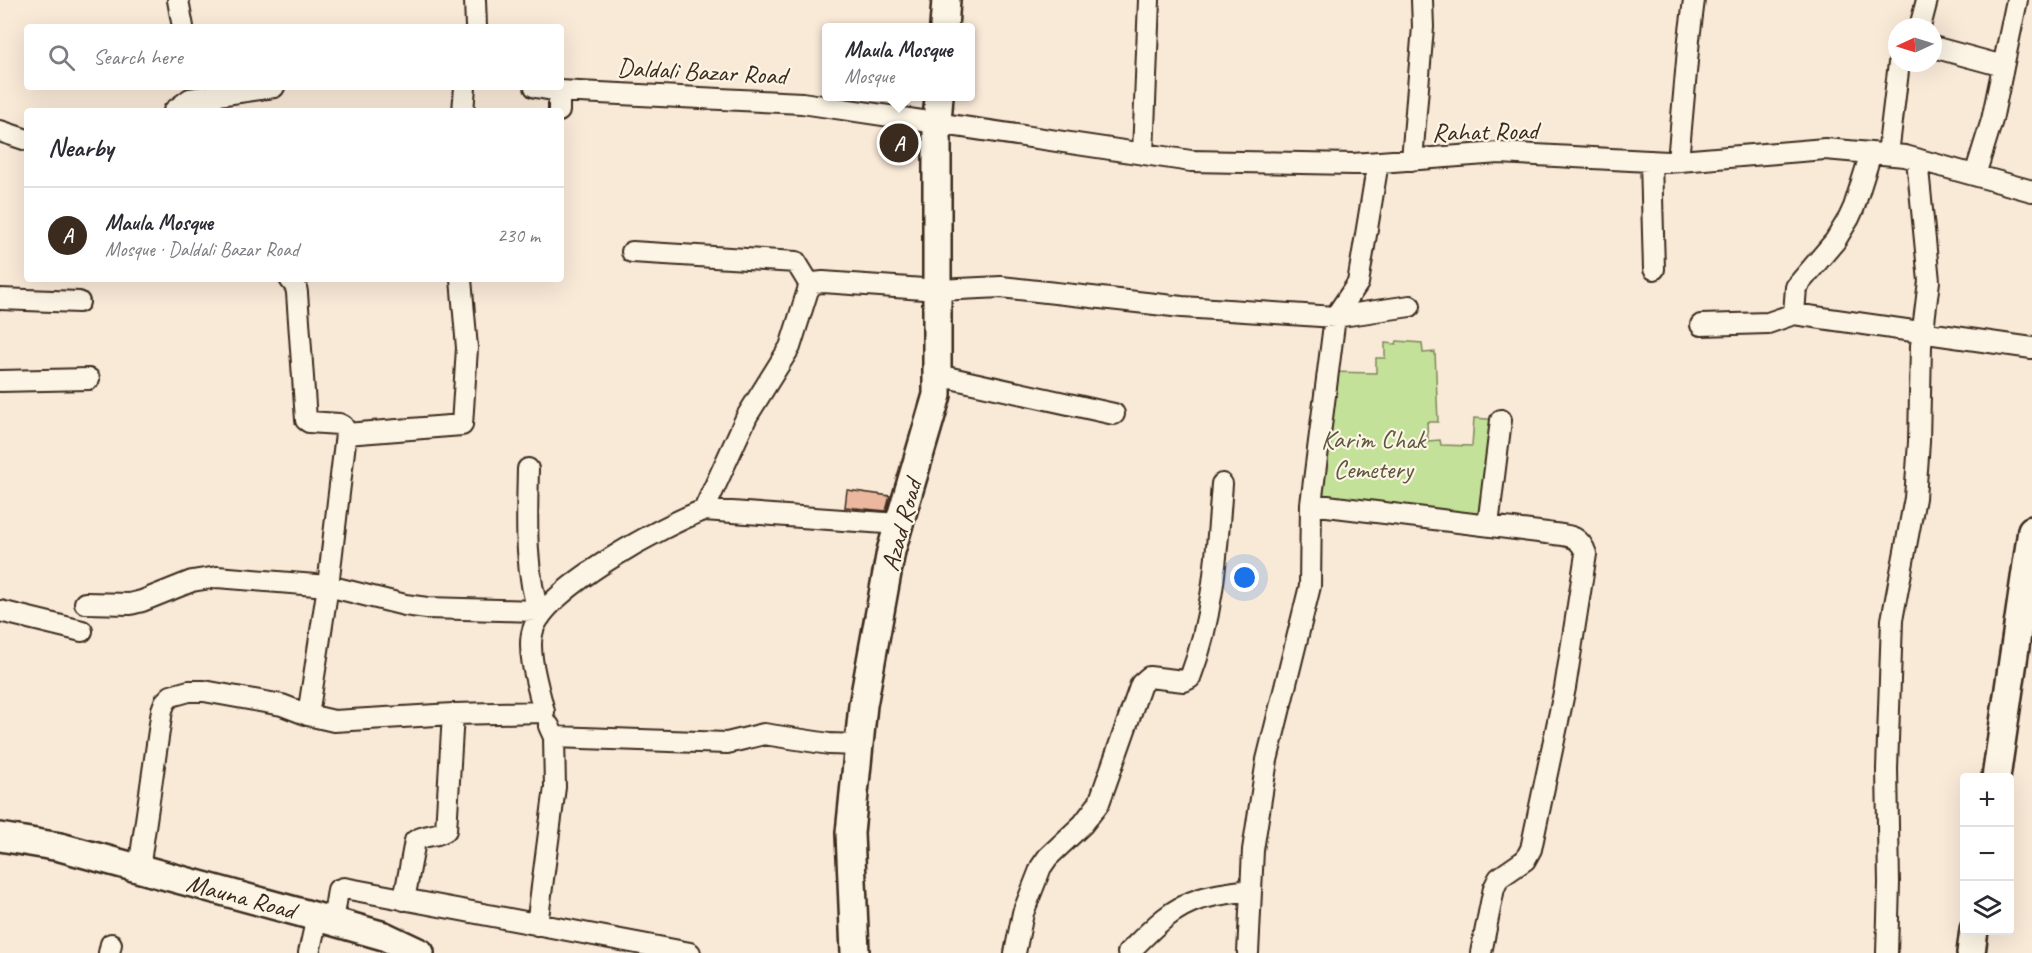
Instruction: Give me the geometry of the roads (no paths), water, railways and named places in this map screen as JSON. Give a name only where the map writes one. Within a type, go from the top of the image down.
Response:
[{"type":"street","points":[[178,0],[182,24]]},
{"type":"street","points":[[475,0],[476,24]]},
{"type":"street","points":[[944,23],[946,0]]},
{"type":"street","points":[[1143,154],[1149,0]]},
{"type":"street","points":[[1412,160],[1423,27],[1422,0]]},
{"type":"street","points":[[1678,161],[1694,0]]},
{"type":"street","points":[[1922,18],[1927,0]]},
{"type":"street","points":[[1975,175],[1992,120],[2017,0]]},
{"type":"street","points":[[1942,49],[2003,66]]},
{"type":"street","points":[[1794,314],[1796,287],[1835,241],[1849,218],[1880,153],[1897,72]]},
{"type":"street","points":[[177,108],[190,93],[232,90]]},
{"type":"street","points":[[463,108],[465,90]]},
{"type":"street","name":"Daldali Bazar Road","points":[[553,90],[938,109]]},
{"type":"street","points":[[559,91],[559,108]]},
{"type":"street","name":"Rahat Road","points":[[938,109],[1143,154],[1191,161],[1353,164],[1499,153],[1678,161],[1825,149],[1880,153],[1917,159],[2032,191]]},
{"type":"street","name":"Azad Road","points":[[855,953],[850,832],[862,705],[891,551],[937,395],[938,109]]},
{"type":"street","points":[[0,131],[24,139]]},
{"type":"street","points":[[1887,953],[1889,883],[1887,769],[1892,620],[1915,498],[1919,442],[1919,385],[1929,281],[1917,159]]},
{"type":"street","points":[[1651,161],[1654,269]]},
{"type":"street","points":[[1248,953],[1253,850],[1267,760],[1310,586],[1311,504],[1335,317],[1358,283],[1378,162]]},
{"type":"street","points":[[632,252],[796,262],[810,285]]},
{"type":"street","points":[[292,282],[297,293],[306,420],[339,424],[345,429],[346,434],[328,586],[308,715]]},
{"type":"street","points":[[346,434],[462,425],[467,348],[461,282]]},
{"type":"street","points":[[810,285],[823,282],[938,290],[1001,287],[1182,307],[1335,317],[1410,306]]},
{"type":"street","points":[[704,510],[747,416],[789,347],[810,285]]},
{"type":"street","points":[[0,299],[79,302]]},
{"type":"street","points":[[1701,325],[1768,323],[1794,314],[2032,348]]},
{"type":"street","points":[[937,375],[1114,414]]},
{"type":"street","points":[[0,381],[89,379]]},
{"type":"street","points":[[1488,525],[1501,420]]},
{"type":"street","points":[[528,470],[528,566],[539,614]]},
{"type":"street","points":[[1015,953],[1023,913],[1041,867],[1048,857],[1083,824],[1099,803],[1141,684],[1149,677],[1184,681],[1190,678],[1211,597],[1222,484]]},
{"type":"street","points":[[1311,504],[1575,537],[1583,544],[1586,554],[1565,688],[1531,849],[1525,860],[1499,878],[1494,888],[1481,953]]},
{"type":"street","points":[[537,925],[555,787],[554,737],[544,712],[531,643],[539,614],[570,588],[627,547],[678,520],[704,510],[899,524]]},
{"type":"street","points":[[1997,773],[2032,530]]},
{"type":"street","points":[[85,603],[130,604],[192,581],[217,577],[328,586],[405,605],[427,608],[539,614]]},
{"type":"street","points":[[0,611],[82,631]]},
{"type":"street","points":[[140,868],[162,710],[165,702],[171,696],[189,691],[204,691],[282,705],[322,719],[349,721],[453,714],[544,712]]},
{"type":"street","points":[[404,900],[415,841],[420,837],[443,833],[446,830],[453,714]]},
{"type":"street","points":[[554,737],[727,743],[764,734],[829,744],[859,745]]},
{"type":"street","name":"Mauna Road","points":[[0,837],[60,847],[140,868],[384,936],[420,953]]},
{"type":"street","points":[[309,953],[340,888],[690,953]]},
{"type":"street","points":[[1128,953],[1160,922],[1179,909],[1198,900],[1251,890]]},
{"type":"street","points":[[1971,953],[1973,935]]},
{"type":"place","name":"Maula Mosque","points":[[899,143]]},
{"type":"park label","name":"Karim Chak Cemetery","points":[[1373,454]]}]
